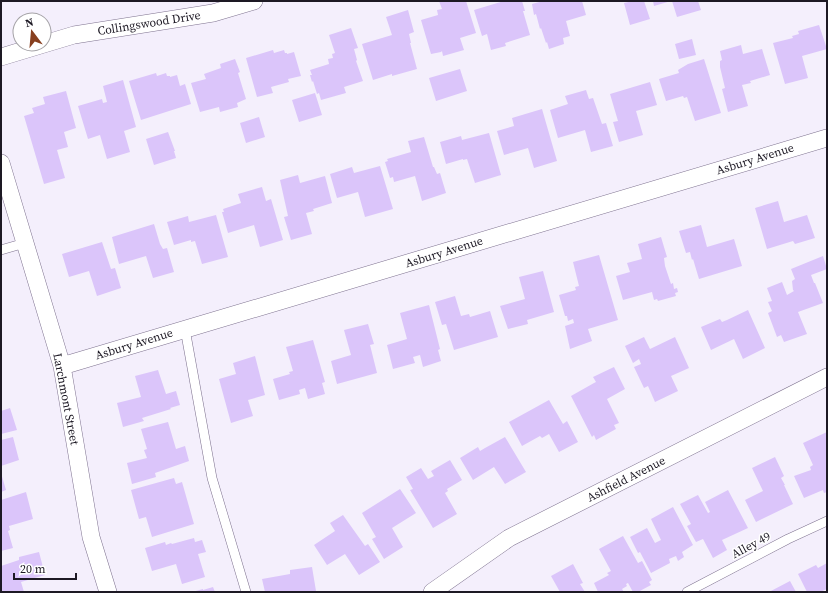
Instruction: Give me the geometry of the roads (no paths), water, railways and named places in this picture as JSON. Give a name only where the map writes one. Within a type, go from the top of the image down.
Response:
[{"type":"street","name":"Collingswood Drive","points":[[52,42],[74,35],[213,13],[254,1]]},
{"type":"street","name":"Collingswood Drive","points":[[1,57],[18,52]]},
{"type":"street","name":"Asbury Avenue","points":[[62,366],[827,138]]},
{"type":"street","name":"Larchmont Street","points":[[1,163],[62,366],[91,537],[108,592]]},
{"type":"street","name":"Ashfield Avenue","points":[[432,592],[509,538],[827,377]]},
{"type":"lane","points":[[1,250],[25,243]]},
{"type":"lane","points":[[185,329],[212,478],[246,592]]},
{"type":"lane","name":"Alley 49","points":[[687,592],[788,538],[827,521]]}]
